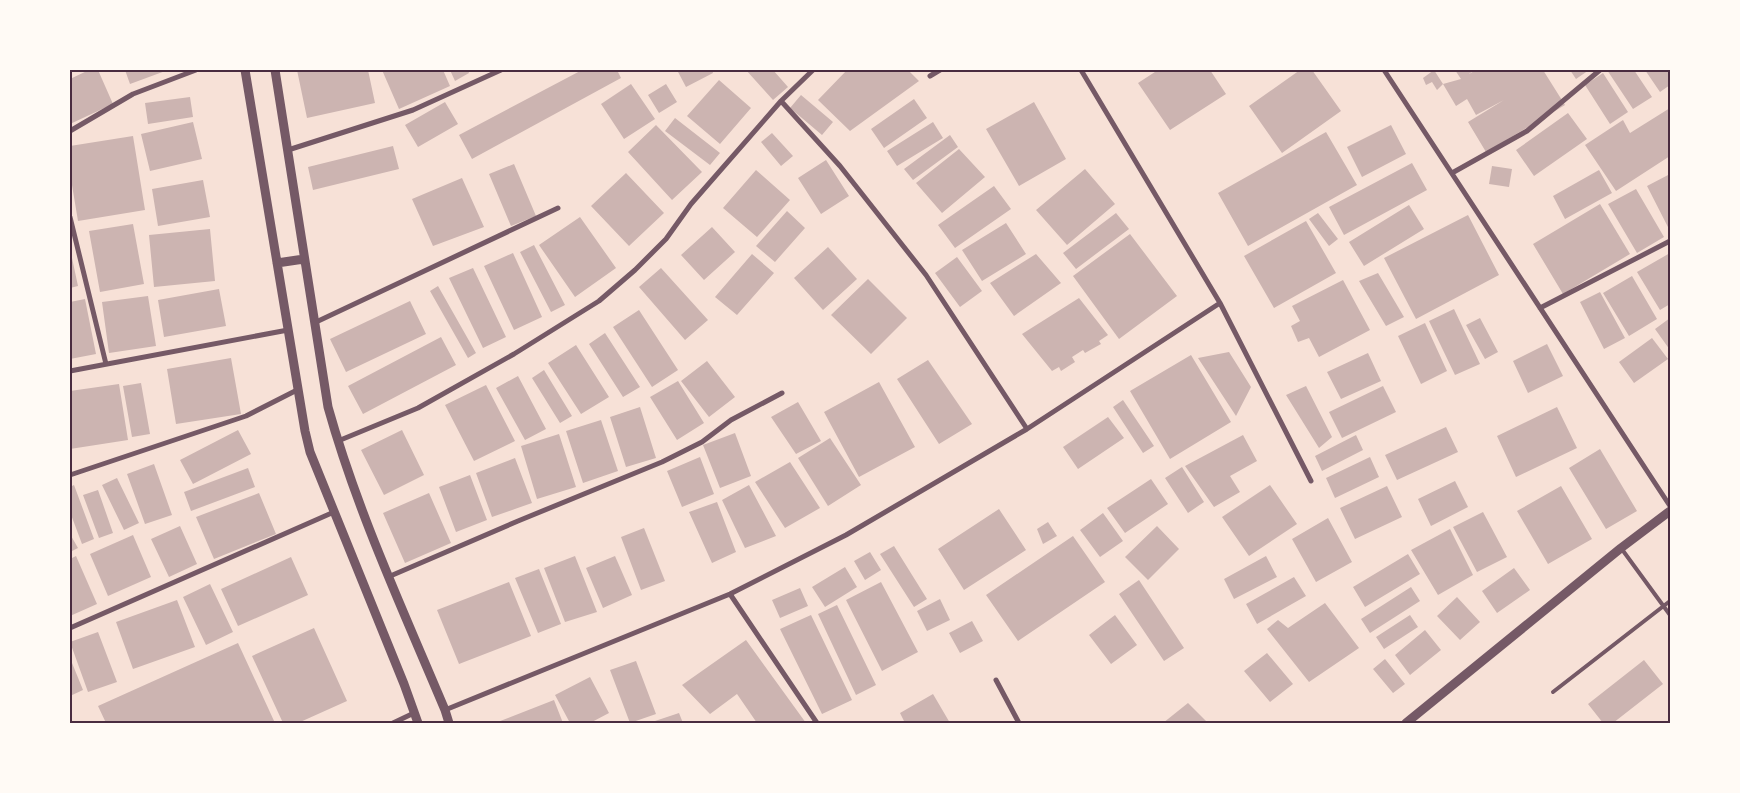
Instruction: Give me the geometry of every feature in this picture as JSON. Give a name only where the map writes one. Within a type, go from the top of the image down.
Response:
[{"type":"street","points":[[70,132],[133,94],[196,70]]},
{"type":"street","points":[[245,70],[252,100],[288,330],[310,452],[418,723]]},
{"type":"street","points":[[275,70],[328,407],[337,441],[388,576],[449,723]]},
{"type":"street","points":[[288,150],[413,110],[501,70]]},
{"type":"street","points":[[337,441],[418,408],[514,354],[599,301],[666,240],[691,204],[780,101],[813,70]]},
{"type":"street","points":[[930,76],[940,70]]},
{"type":"street","points":[[1081,70],[1220,303],[1311,481]]},
{"type":"street","points":[[1384,70],[1670,506]]},
{"type":"street","points":[[1452,173],[1527,131],[1600,70]]},
{"type":"street","points":[[780,101],[840,166],[926,275],[1027,429]]},
{"type":"street","points":[[314,323],[558,208]]},
{"type":"street","points":[[70,217],[106,364]]},
{"type":"street","points":[[1540,308],[1670,241]]},
{"type":"street","points":[[277,263],[304,259]]},
{"type":"street","points":[[445,710],[730,594],[846,535],[1027,429],[1220,303]]},
{"type":"street","points":[[70,371],[288,330]]},
{"type":"street","points":[[70,475],[246,416],[299,389]]},
{"type":"street","points":[[388,576],[518,520],[662,462],[702,442],[731,420],[782,393]]},
{"type":"street","points":[[1406,723],[1621,548],[1670,511]]},
{"type":"street","points":[[70,628],[334,512]]},
{"type":"street","points":[[730,594],[817,723]]},
{"type":"street","points":[[996,680],[1019,723]]},
{"type":"street","points":[[393,723],[414,713]]},
{"type":"lane","points":[[1621,548],[1670,615]]},
{"type":"lane","points":[[1553,692],[1670,601]]},
{"type":"building","points":[[89,70],[98,70],[113,104],[70,124],[70,79]]},
{"type":"building","points":[[125,70],[168,70],[130,84]]},
{"type":"building","points":[[297,70],[368,70],[375,103],[307,118]]},
{"type":"building","points":[[382,70],[443,70],[450,86],[399,109]]},
{"type":"building","points":[[450,70],[468,70],[469,73],[455,81]]},
{"type":"building","points":[[582,70],[617,70],[621,78],[472,159],[459,135]]},
{"type":"building","points":[[677,70],[712,70],[713,73],[686,87]]},
{"type":"building","points":[[746,70],[773,70],[788,87],[773,100]]},
{"type":"building","points":[[847,70],[908,70],[919,81],[850,131],[818,100]]},
{"type":"building","points":[[1158,70],[1210,70],[1226,94],[1170,130],[1138,83]]},
{"type":"building","points":[[1300,70],[1312,70],[1341,111],[1282,153],[1249,106]]},
{"type":"building","points":[[1434,70],[1443,84],[1437,90],[1432,82],[1426,85],[1423,78]]},
{"type":"building","points":[[1455,70],[1474,70],[1469,74],[1476,70],[1543,70],[1565,105],[1486,152],[1468,122],[1504,100],[1476,115],[1467,99],[1456,106],[1443,84],[1461,79]]},
{"type":"building","points":[[1570,70],[1589,70],[1576,79]]},
{"type":"building","points":[[1607,70],[1634,70],[1652,97],[1633,109]]},
{"type":"building","points":[[1645,70],[1670,70],[1670,85],[1660,92]]},
{"type":"building","points":[[1603,73],[1628,112],[1610,124],[1585,85]]},
{"type":"building","points":[[719,80],[751,108],[720,144],[687,116]]},
{"type":"building","points":[[631,84],[655,119],[624,139],[601,104]]},
{"type":"building","points":[[666,84],[677,102],[659,113],[648,95]]},
{"type":"building","points":[[801,95],[833,122],[822,135],[790,108]]},
{"type":"building","points":[[190,97],[193,117],[148,124],[145,103]]},
{"type":"building","points":[[914,99],[927,118],[884,148],[871,129]]},
{"type":"building","points":[[445,102],[458,124],[418,147],[405,125]]},
{"type":"building","points":[[1034,102],[1066,159],[1019,186],[986,129]]},
{"type":"building","points":[[1670,108],[1670,156],[1616,191],[1585,145],[1623,120],[1630,133]]},
{"type":"building","points":[[1568,113],[1587,139],[1534,176],[1516,150]]},
{"type":"building","points":[[675,118],[720,153],[710,165],[665,131]]},
{"type":"building","points":[[193,122],[202,159],[150,171],[141,134]]},
{"type":"building","points":[[933,122],[943,138],[897,166],[887,151]]},
{"type":"building","points":[[656,125],[702,172],[672,200],[628,152]]},
{"type":"building","points":[[1391,125],[1406,154],[1362,177],[1347,147]]},
{"type":"building","points":[[1326,132],[1357,185],[1248,246],[1218,193]]},
{"type":"building","points":[[772,133],[793,156],[781,166],[761,142]]},
{"type":"building","points":[[950,135],[958,147],[913,180],[904,169]]},
{"type":"building","points":[[133,136],[145,210],[78,221],[70,173],[70,146]]},
{"type":"building","points":[[393,146],[399,169],[313,190],[308,167]]},
{"type":"building","points":[[959,149],[985,177],[942,213],[916,183]]},
{"type":"building","points":[[826,160],[849,196],[821,214],[798,178]]},
{"type":"building","points":[[1412,163],[1427,190],[1344,235],[1329,207]]},
{"type":"building","points":[[514,164],[536,216],[511,226],[489,174]]},
{"type":"building","points":[[1492,166],[1512,169],[1509,187],[1489,184]]},
{"type":"building","points":[[1085,169],[1115,204],[1067,245],[1036,210]]},
{"type":"building","points":[[756,170],[790,200],[757,237],[723,208]]},
{"type":"building","points":[[1599,170],[1612,193],[1565,219],[1553,196]]},
{"type":"building","points":[[626,173],[664,213],[629,246],[591,206]]},
{"type":"building","points":[[1670,174],[1670,231],[1647,186]]},
{"type":"building","points":[[462,178],[484,227],[433,246],[412,199]]},
{"type":"building","points":[[203,180],[210,217],[158,226],[152,189]]},
{"type":"building","points":[[994,186],[1011,209],[955,248],[938,225]]},
{"type":"building","points":[[1636,189],[1664,237],[1637,253],[1608,204]]},
{"type":"building","points":[[1600,204],[1630,254],[1563,294],[1533,244]]},
{"type":"building","points":[[1409,205],[1424,229],[1364,266],[1349,242]]},
{"type":"building","points":[[787,211],[805,228],[775,262],[756,246]]},
{"type":"building","points":[[1116,213],[1129,229],[1076,269],[1063,253]]},
{"type":"building","points":[[1318,213],[1338,239],[1329,246],[1309,219]]},
{"type":"building","points":[[1468,215],[1499,275],[1416,319],[1384,258]]},
{"type":"building","points":[[580,217],[616,268],[575,297],[539,245]]},
{"type":"building","points":[[1306,221],[1336,273],[1274,308],[1244,256]]},
{"type":"building","points":[[1006,223],[1026,254],[982,281],[962,250]]},
{"type":"building","points":[[133,224],[144,284],[100,292],[89,231]]},
{"type":"building","points":[[712,227],[735,252],[704,280],[681,255]]},
{"type":"building","points":[[210,229],[215,281],[154,287],[149,235]]},
{"type":"building","points":[[1130,234],[1177,296],[1119,339],[1073,276]]},
{"type":"building","points":[[534,245],[565,305],[551,312],[520,252]]},
{"type":"building","points":[[828,247],[857,279],[823,310],[794,278]]},
{"type":"building","points":[[513,253],[542,317],[514,330],[484,266]]},
{"type":"building","points":[[1670,253],[1670,304],[1660,310],[1637,272]]},
{"type":"building","points":[[752,254],[774,273],[737,315],[715,297]]},
{"type":"building","points":[[1036,254],[1061,283],[1014,316],[990,283]]},
{"type":"building","points":[[957,257],[982,291],[960,307],[935,273]]},
{"type":"building","points":[[70,258],[72,258],[78,286],[70,288]]},
{"type":"building","points":[[473,268],[506,337],[483,348],[449,278]]},
{"type":"building","points":[[661,268],[708,320],[685,340],[639,287]]},
{"type":"building","points":[[1378,273],[1404,317],[1386,326],[1359,281]]},
{"type":"building","points":[[1632,276],[1657,319],[1629,336],[1603,293]]},
{"type":"building","points":[[868,279],[907,318],[871,354],[831,315]]},
{"type":"building","points":[[1343,280],[1370,330],[1319,357],[1309,338],[1298,342],[1291,326],[1300,321],[1292,306]]},
{"type":"building","points":[[438,286],[476,353],[468,358],[430,291]]},
{"type":"building","points":[[219,289],[226,326],[164,337],[158,300]]},
{"type":"building","points":[[1600,292],[1625,338],[1604,349],[1580,302]]},
{"type":"building","points":[[148,296],[156,346],[109,353],[102,302]]},
{"type":"building","points":[[1079,298],[1108,335],[1099,341],[1101,344],[1085,353],[1083,350],[1072,357],[1075,362],[1061,371],[1059,367],[1052,371],[1022,334]]},
{"type":"building","points":[[85,299],[96,354],[70,359],[70,302]]},
{"type":"building","points":[[410,301],[426,334],[346,372],[330,339]]},
{"type":"building","points":[[1454,309],[1480,364],[1455,375],[1429,321]]},
{"type":"building","points":[[639,310],[678,370],[652,387],[613,327]]},
{"type":"building","points":[[1480,318],[1498,352],[1485,359],[1466,325]]},
{"type":"building","points":[[1670,318],[1670,350],[1655,329]]},
{"type":"building","points":[[1425,323],[1447,371],[1421,384],[1398,336]]},
{"type":"building","points":[[605,333],[640,387],[623,397],[589,344]]},
{"type":"building","points":[[441,337],[456,365],[363,414],[348,386]]},
{"type":"building","points":[[1652,338],[1668,359],[1634,383],[1619,362]]},
{"type":"building","points":[[1547,344],[1563,376],[1528,393],[1513,361]]},
{"type":"building","points":[[576,345],[609,397],[581,414],[548,363]]},
{"type":"building","points":[[1229,352],[1251,387],[1236,416],[1198,358]]},
{"type":"building","points":[[1368,353],[1381,381],[1341,399],[1327,372]]},
{"type":"building","points":[[1191,355],[1231,422],[1170,459],[1130,391]]},
{"type":"building","points":[[231,358],[241,414],[176,424],[167,369]]},
{"type":"building","points":[[928,360],[972,424],[939,444],[897,379]]},
{"type":"building","points":[[707,361],[735,397],[709,417],[681,381]]},
{"type":"building","points":[[544,370],[572,416],[560,423],[532,378]]},
{"type":"building","points":[[518,376],[546,429],[525,440],[496,388]]},
{"type":"building","points":[[678,381],[704,423],[677,440],[650,397]]},
{"type":"building","points":[[879,382],[915,447],[859,477],[824,412]]},
{"type":"building","points":[[141,383],[150,434],[132,437],[123,386]]},
{"type":"building","points":[[119,384],[128,440],[70,449],[70,391]]},
{"type":"building","points":[[486,385],[515,441],[474,461],[445,405]]},
{"type":"building","points":[[1306,386],[1332,437],[1319,448],[1286,395]]},
{"type":"building","points":[[1383,386],[1396,412],[1342,438],[1329,412]]},
{"type":"building","points":[[1123,400],[1154,446],[1143,453],[1113,407]]},
{"type":"building","points":[[798,402],[821,441],[796,454],[771,417]]},
{"type":"building","points":[[640,407],[656,458],[626,467],[610,417]]},
{"type":"building","points":[[1557,407],[1577,448],[1516,477],[1497,436]]},
{"type":"building","points":[[1108,417],[1124,438],[1078,469],[1063,447]]},
{"type":"building","points":[[601,420],[618,471],[583,483],[566,431]]},
{"type":"building","points":[[1446,427],[1458,452],[1397,480],[1385,455]]},
{"type":"building","points":[[238,430],[251,454],[193,484],[180,460]]},
{"type":"building","points":[[402,430],[424,475],[384,495],[361,450]]},
{"type":"building","points":[[735,433],[751,476],[720,488],[703,445]]},
{"type":"building","points":[[559,434],[576,487],[537,499],[521,446]]},
{"type":"building","points":[[1243,435],[1257,461],[1230,476],[1240,492],[1214,507],[1185,466]]},
{"type":"building","points":[[1356,435],[1363,450],[1322,471],[1315,456]]},
{"type":"building","points":[[830,438],[861,485],[828,506],[798,458]]},
{"type":"building","points":[[1600,449],[1637,511],[1606,529],[1569,468]]},
{"type":"building","points":[[700,457],[714,494],[682,507],[667,471]]},
{"type":"building","points":[[1370,457],[1379,477],[1335,498],[1326,478]]},
{"type":"building","points":[[515,458],[532,503],[492,517],[476,473]]},
{"type":"building","points":[[790,462],[820,508],[785,528],[755,482]]},
{"type":"building","points":[[154,464],[172,515],[145,524],[127,474]]},
{"type":"building","points":[[1182,467],[1204,502],[1188,513],[1165,478]]},
{"type":"building","points":[[248,468],[255,487],[191,511],[184,492]]},
{"type":"building","points":[[470,475],[487,520],[456,532],[439,487]]},
{"type":"building","points":[[117,478],[139,523],[124,530],[102,485]]},
{"type":"building","points":[[1151,479],[1168,504],[1125,533],[1107,508]]},
{"type":"building","points":[[1455,481],[1468,507],[1431,526],[1418,499]]},
{"type":"building","points":[[74,485],[94,539],[82,544],[70,512],[70,487]]},
{"type":"building","points":[[749,485],[776,536],[745,548],[722,500]]},
{"type":"building","points":[[1270,485],[1297,524],[1249,556],[1222,517]]},
{"type":"building","points":[[1387,486],[1402,517],[1355,539],[1340,508]]},
{"type":"building","points":[[1561,486],[1592,539],[1548,564],[1517,511]]},
{"type":"building","points":[[98,490],[113,533],[99,538],[83,495]]},
{"type":"building","points":[[259,493],[276,534],[214,559],[196,517]]},
{"type":"building","points":[[429,493],[451,543],[405,563],[383,513]]},
{"type":"building","points":[[717,502],[736,552],[712,563],[689,512]]},
{"type":"building","points":[[999,509],[1026,550],[964,590],[938,549]]},
{"type":"building","points":[[1483,512],[1507,557],[1477,572],[1453,527]]},
{"type":"building","points":[[1103,513],[1123,541],[1100,557],[1080,530]]},
{"type":"building","points":[[1328,518],[1352,562],[1316,582],[1292,539]]},
{"type":"building","points":[[1048,522],[1057,536],[1043,544],[1037,529]]},
{"type":"building","points":[[180,526],[197,564],[169,577],[151,539]]},
{"type":"building","points":[[1157,526],[1179,549],[1148,580],[1125,557]]},
{"type":"building","points":[[644,528],[665,581],[641,590],[621,537]]},
{"type":"building","points":[[1450,529],[1473,575],[1438,595],[1411,550]]},
{"type":"building","points":[[70,534],[78,548],[70,552]]},
{"type":"building","points":[[133,535],[151,577],[108,596],[90,554]]},
{"type":"building","points":[[1073,536],[1105,582],[1018,641],[986,595]]},
{"type":"building","points":[[894,546],[927,599],[914,607],[880,554]]},
{"type":"building","points":[[870,552],[881,570],[865,580],[854,561]]},
{"type":"building","points":[[1408,554],[1420,574],[1365,607],[1353,587]]},
{"type":"building","points":[[76,556],[97,604],[70,616],[70,559]]},
{"type":"building","points":[[575,556],[597,612],[565,622],[544,568]]},
{"type":"building","points":[[615,556],[632,595],[603,608],[586,568]]},
{"type":"building","points":[[1266,556],[1277,577],[1234,599],[1224,579]]},
{"type":"building","points":[[291,557],[308,595],[238,626],[221,589]]},
{"type":"building","points":[[845,567],[857,587],[825,607],[812,587]]},
{"type":"building","points":[[1514,568],[1530,590],[1497,613],[1482,591]]},
{"type":"building","points":[[539,569],[561,624],[538,633],[515,578]]},
{"type":"building","points":[[1294,577],[1306,596],[1257,624],[1246,604]]},
{"type":"building","points":[[1139,580],[1184,648],[1164,661],[1119,594]]},
{"type":"building","points":[[509,582],[531,636],[459,664],[437,610]]},
{"type":"building","points":[[881,582],[918,652],[882,671],[846,600]]},
{"type":"building","points":[[210,584],[233,632],[206,645],[183,597]]},
{"type":"building","points":[[1411,587],[1420,601],[1370,633],[1361,619]]},
{"type":"building","points":[[800,588],[808,606],[780,618],[772,600]]},
{"type":"building","points":[[1457,597],[1480,622],[1460,640],[1437,616]]},
{"type":"building","points":[[940,599],[950,620],[927,631],[917,611]]},
{"type":"building","points":[[177,600],[195,647],[133,669],[116,622]]},
{"type":"building","points":[[1325,603],[1359,648],[1309,682],[1267,629],[1278,620],[1288,628]]},
{"type":"building","points":[[837,605],[876,685],[856,695],[818,614]]},
{"type":"building","points":[[811,615],[852,700],[822,714],[780,629]]},
{"type":"building","points":[[1115,615],[1137,645],[1111,664],[1089,635]]},
{"type":"building","points":[[1410,615],[1418,627],[1384,649],[1376,637]]},
{"type":"building","points":[[972,621],[983,641],[960,653],[949,633]]},
{"type":"building","points":[[314,628],[347,701],[298,723],[283,723],[252,656]]},
{"type":"building","points":[[1425,630],[1441,650],[1410,675],[1395,655]]},
{"type":"building","points":[[98,632],[117,682],[88,692],[70,642]]},
{"type":"building","points":[[746,640],[806,723],[757,723],[737,694],[710,714],[682,685]]},
{"type":"building","points":[[238,643],[275,723],[106,723],[98,706]]},
{"type":"building","points":[[1267,653],[1293,684],[1270,702],[1244,671]]},
{"type":"building","points":[[70,658],[83,690],[70,696]]},
{"type":"building","points":[[1385,659],[1405,684],[1393,693],[1373,669]]},
{"type":"building","points":[[1644,660],[1663,684],[1613,723],[1603,723],[1588,704]]},
{"type":"building","points":[[636,661],[656,714],[630,723],[610,670]]},
{"type":"building","points":[[590,677],[609,713],[590,723],[570,723],[555,695]]},
{"type":"building","points":[[933,694],[950,723],[905,723],[900,713]]},
{"type":"building","points":[[554,700],[563,723],[495,723]]},
{"type":"building","points":[[1188,703],[1208,723],[1163,723]]},
{"type":"building","points":[[679,713],[683,723],[649,723]]}]
